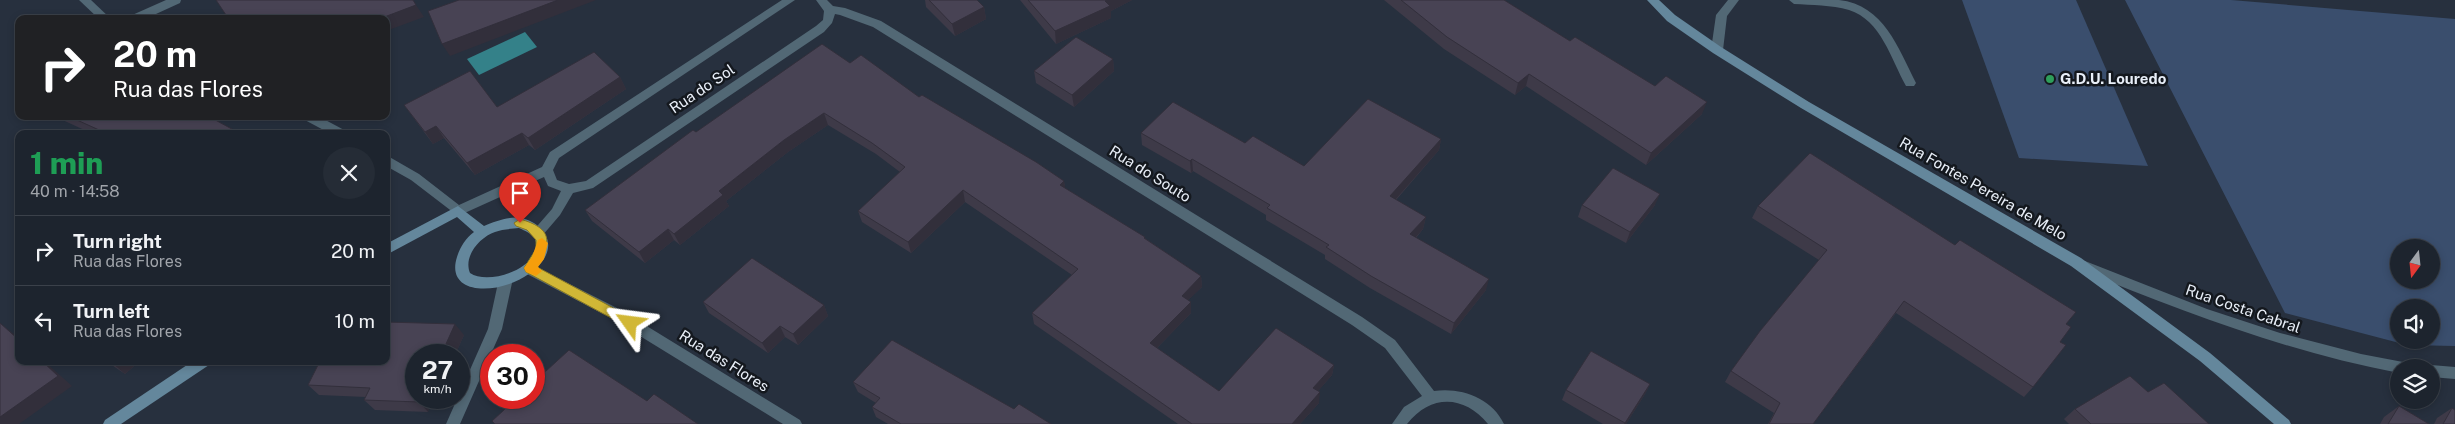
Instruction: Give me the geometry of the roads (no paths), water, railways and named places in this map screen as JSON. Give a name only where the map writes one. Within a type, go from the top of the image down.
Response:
[{"type":"street","points":[[84,0],[101,15]]},
{"type":"street","points":[[143,15],[176,0]]},
{"type":"street","name":"Rua do Sol","points":[[390,248],[458,211],[547,170],[554,155],[790,0]]},
{"type":"street","points":[[821,0],[830,10]]},
{"type":"street","name":"Rua Fontes Pereira de Melo","points":[[1652,0],[1671,18],[1717,50],[1805,105],[2076,262],[2205,357],[2284,424]]},
{"type":"street","points":[[1717,50],[1722,16],[1734,0]]},
{"type":"street","points":[[1794,0],[1849,7],[1862,11],[1872,17],[1880,26],[1910,83]]},
{"type":"street","name":"Rua do Sol","points":[[568,188],[589,185],[820,29],[827,23],[830,10]]},
{"type":"street","name":"Rua do Souto","points":[[830,10],[841,11],[877,24],[1357,321],[1390,344],[1430,397]]},
{"type":"street","points":[[315,120],[334,130]]},
{"type":"street","points":[[390,162],[415,177],[483,232]]},
{"type":"street","points":[[538,232],[556,212],[568,188],[552,183],[547,170]]},
{"type":"street","points":[[520,223],[530,226],[538,232],[542,240],[542,249],[530,268],[505,283],[478,284],[468,279],[462,271],[461,261],[465,250],[472,240],[483,232],[495,226],[520,223]]},
{"type":"street","name":"Rua Costa Cabral","points":[[2076,262],[2243,328],[2297,346],[2390,366]]},
{"type":"street","name":"Rua das Flores","points":[[530,268],[614,313],[795,424]]},
{"type":"street","points":[[453,424],[495,329],[505,283]]},
{"type":"street","points":[[110,424],[198,365]]},
{"type":"street","points":[[2440,372],[2455,373]]},
{"type":"street","points":[[1399,424],[1405,414],[1416,404],[1430,397],[1446,395],[1478,404],[1492,416],[1497,424]]},
{"type":"place","name":"G.D.U. Louredo","points":[[2050,79]]}]
